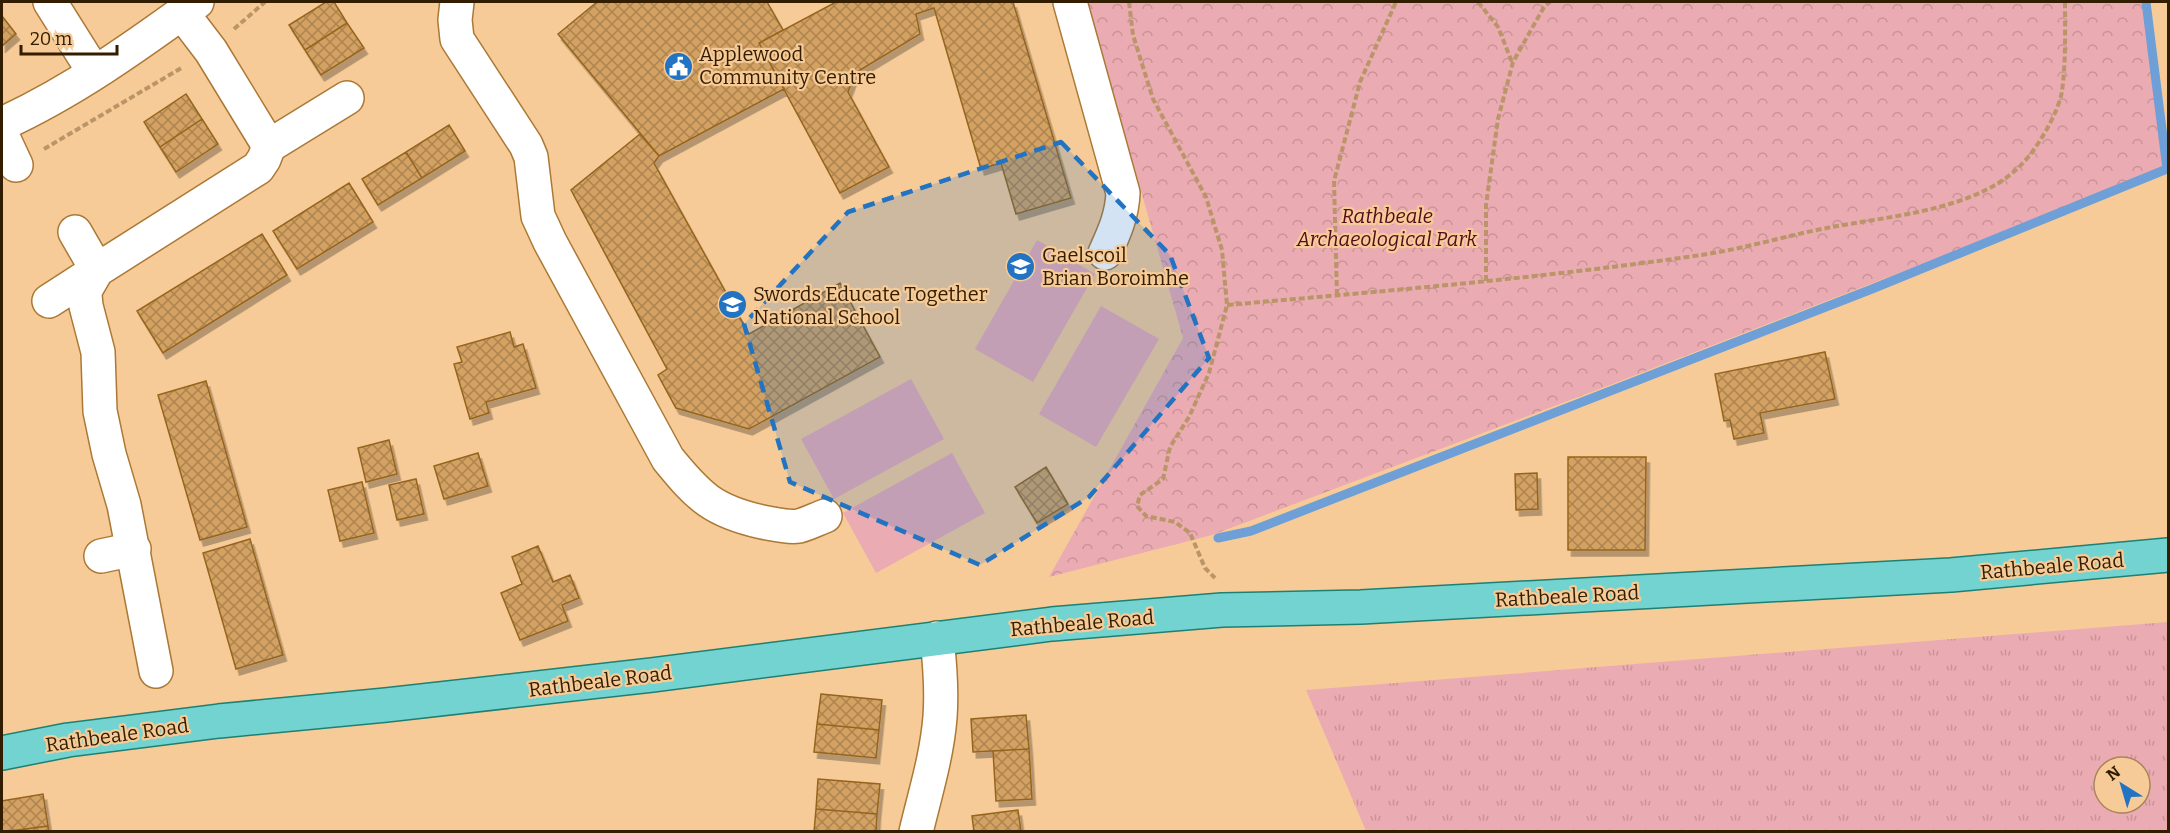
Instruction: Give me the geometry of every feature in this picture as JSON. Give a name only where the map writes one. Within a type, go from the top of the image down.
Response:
[{"type":"main road","name":"Rathbeale Road","points":[[2,753],[68,740],[139,730],[641,676],[1052,624],[1222,610],[1361,607],[1939,576],[2169,555]]},
{"type":"street","points":[[50,2],[94,72]]},
{"type":"street","points":[[457,2],[455,20],[457,39],[526,145],[531,157],[538,216],[668,459],[693,489],[716,507],[752,519],[784,526],[799,526],[825,516]]},
{"type":"street","points":[[1070,2],[1122,193],[1122,210],[1105,253]]},
{"type":"street","points":[[2,124],[41,106],[148,38],[189,7],[211,51],[269,146]]},
{"type":"street","points":[[48,300],[258,168],[269,146],[347,98]]},
{"type":"street","points":[[2,135],[16,165]]},
{"type":"street","points":[[75,232],[97,270]]},
{"type":"street","points":[[97,270],[86,289],[86,306],[98,352],[100,411],[134,549],[156,671]]},
{"type":"street","points":[[101,556],[134,549]]},
{"type":"street","points":[[916,831],[936,747],[940,718],[942,681],[937,638]]},
{"type":"path","points":[[16,165],[211,51],[265,2]]},
{"type":"path","points":[[1129,2],[1133,35],[1153,99],[1206,197],[1222,250],[1227,305],[1209,373],[1189,417],[1170,447],[1163,479],[1140,495],[1137,506],[1146,516],[1175,522],[1190,534],[1205,568],[1221,585]]},
{"type":"path","points":[[1336,295],[1334,181],[1360,82],[1396,2]]},
{"type":"path","points":[[1478,2],[1498,27],[1513,62]]},
{"type":"path","points":[[1486,281],[1486,205],[1498,119],[1513,62],[1544,7],[1550,2]]},
{"type":"path","points":[[1227,305],[1486,281],[1703,255],[1828,228],[1922,211],[1970,196],[1997,184],[2021,165],[2042,138],[2062,93],[2065,2]]},
{"type":"highlighted area","points":[[1061,142],[1170,255],[1209,358],[1089,497],[980,565],[790,482],[744,324],[848,212]]},
{"type":"green space","name":"Rathbeale Archaeological Park","points":[[1087,2],[2146,2],[2167,169],[1610,385],[1212,535],[1049,577],[1183,338]]},
{"type":"green space","points":[[1037,240],[1095,274],[1033,382],[975,349]]},
{"type":"green space","points":[[1101,306],[1159,339],[1096,447],[1039,414]]},
{"type":"green space","points":[[911,379],[944,439],[834,499],[801,439]]},
{"type":"green space","points":[[952,453],[985,513],[876,573],[843,513]]},
{"type":"green space","points":[[2168,622],[2168,831],[1366,831],[1306,690]]},
{"type":"building","points":[[326,2],[334,2],[347,23],[305,50],[289,25]]},
{"type":"building","name":"Applewood Community Centre","points":[[597,2],[767,2],[783,30],[759,43],[784,89],[659,156],[558,34]]},
{"type":"building","points":[[836,2],[1013,2],[1071,198],[1016,214],[1001,163],[981,169],[934,8],[916,14],[920,34],[855,73],[848,92],[889,167],[840,193],[759,43]]},
{"type":"building","points":[[2,16],[16,34],[2,46]]},
{"type":"building","points":[[347,23],[364,48],[321,75],[305,50]]},
{"type":"building","points":[[186,94],[202,119],[160,147],[144,122]]},
{"type":"building","points":[[202,119],[218,144],[176,172],[160,147]]},
{"type":"building","points":[[449,125],[465,151],[422,178],[406,152]]},
{"type":"building","points":[[640,134],[659,156],[654,163],[749,334],[840,283],[880,357],[749,429],[676,408],[658,375],[667,369],[571,190]]},
{"type":"building","points":[[406,152],[422,178],[378,205],[362,179]]},
{"type":"building","points":[[349,183],[373,222],[297,269],[273,231]]},
{"type":"building","points":[[262,234],[287,275],[163,353],[137,311]]},
{"type":"building","points":[[510,332],[514,347],[523,344],[536,388],[486,402],[489,413],[470,419],[454,364],[462,362],[457,347]]},
{"type":"building","points":[[1825,352],[1835,399],[1760,413],[1764,433],[1734,439],[1730,420],[1724,421],[1715,374]]},
{"type":"building","points":[[206,381],[247,527],[200,540],[158,395]]},
{"type":"building","points":[[389,440],[397,474],[366,482],[358,448]]},
{"type":"building","points":[[478,453],[488,486],[444,499],[434,466]]},
{"type":"building","points":[[1568,457],[1646,457],[1645,550],[1568,550]]},
{"type":"building","points":[[1046,467],[1068,504],[1037,523],[1015,487]]},
{"type":"building","points":[[1537,473],[1538,509],[1516,510],[1515,474]]},
{"type":"building","points":[[416,479],[424,514],[397,520],[389,485]]},
{"type":"building","points":[[362,482],[374,533],[340,541],[328,490]]},
{"type":"building","points":[[250,539],[283,655],[236,669],[203,553]]},
{"type":"building","points":[[538,546],[553,582],[570,575],[579,598],[562,605],[568,621],[520,640],[501,593],[522,584],[512,557]]},
{"type":"building","points":[[821,694],[882,700],[879,730],[817,724]]},
{"type":"building","points":[[1026,715],[1029,749],[973,752],[971,719]]},
{"type":"building","points":[[817,724],[879,730],[876,758],[814,752]]},
{"type":"building","points":[[1029,749],[1032,799],[996,801],[993,751]]},
{"type":"building","points":[[818,779],[880,784],[877,814],[816,809]]},
{"type":"building","points":[[43,794],[48,826],[2,832],[2,801]]},
{"type":"building","points":[[816,809],[877,814],[876,832],[814,832]]},
{"type":"building","points":[[1018,810],[1021,832],[974,832],[972,816]]},
{"type":"building","points":[[48,826],[49,832],[12,832],[12,831]]},
{"type":"waterway","points":[[1218,538],[1251,531],[1872,289],[2167,169],[2146,2]]},
{"type":"place","name":"Applewood Community Centre","points":[[678,66]]},
{"type":"place","name":"Gaelscoil Brian Boroimhe","points":[[1021,266]]},
{"type":"place","name":"Swords Educate Together National School","points":[[732,305]]}]
